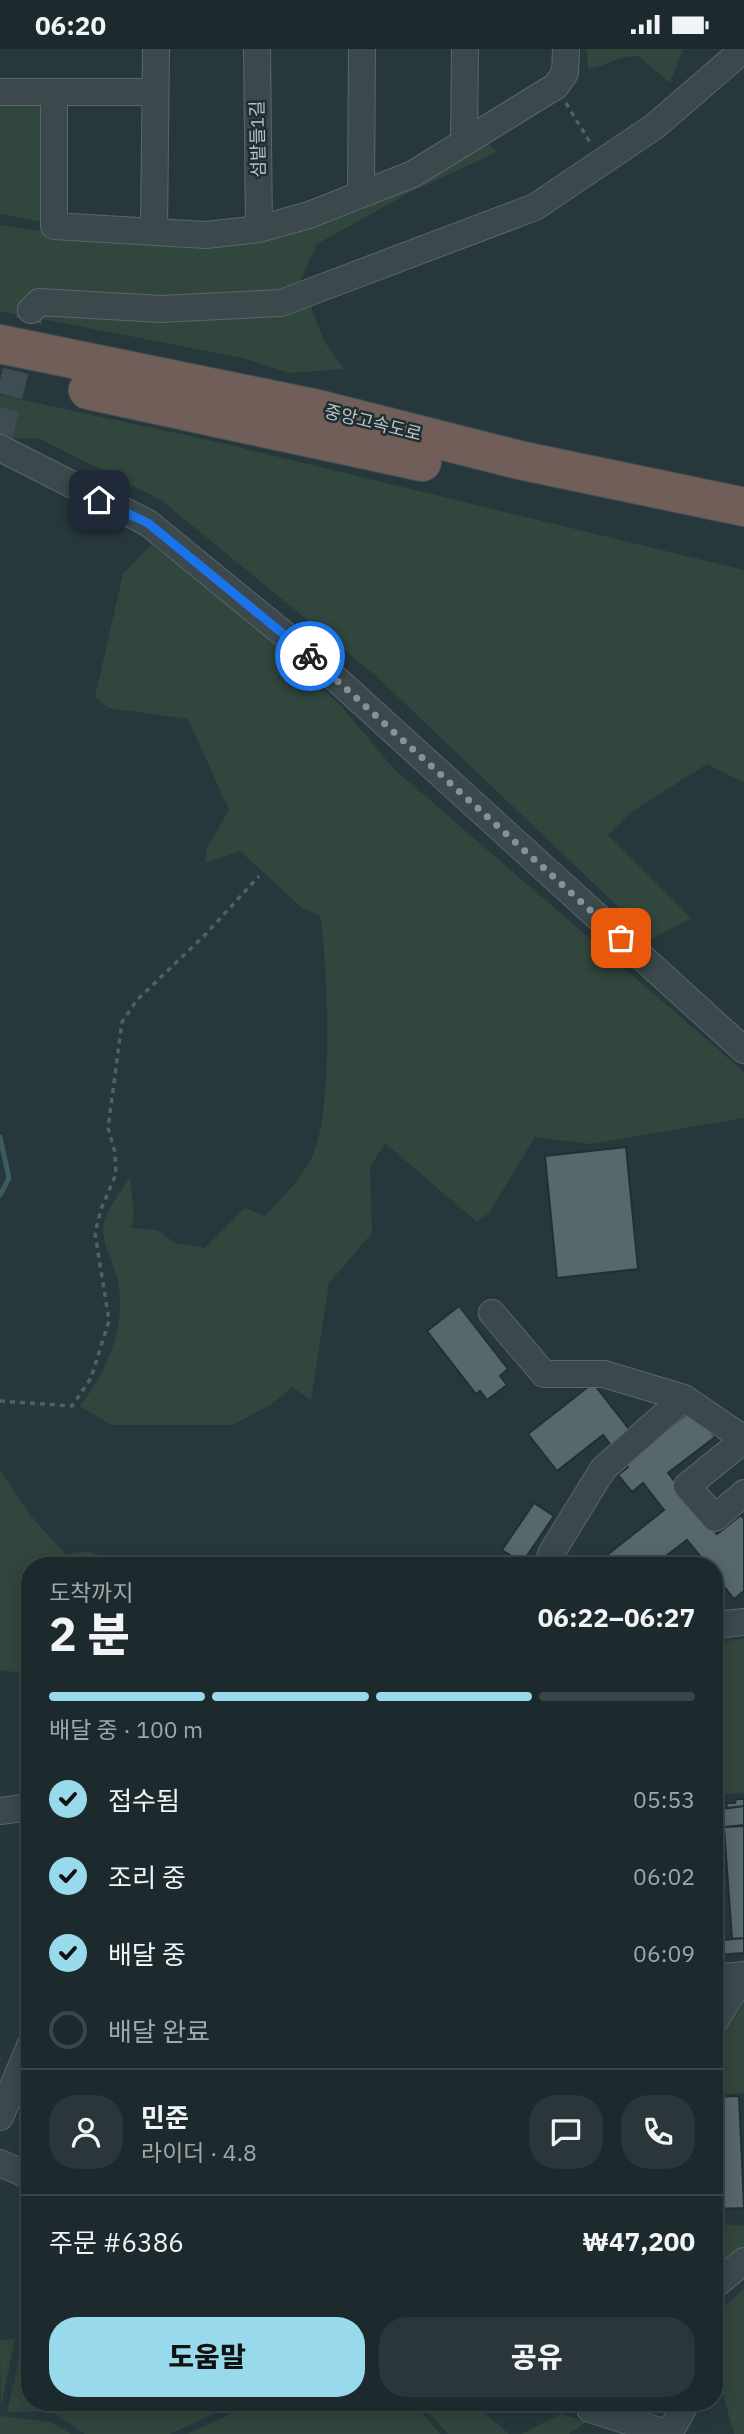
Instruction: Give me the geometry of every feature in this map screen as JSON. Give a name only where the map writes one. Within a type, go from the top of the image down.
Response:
[{"type":"highway","name":"중앙고속도로","points":[[0,344],[313,408],[519,460],[744,507]]},
{"type":"highway","name":"중앙고속도로","points":[[0,371],[744,533]]},
{"type":"street","points":[[154,230],[156,49]]},
{"type":"street","name":"섬밭들1길","points":[[257,49],[259,229]]},
{"type":"street","points":[[361,194],[362,49]]},
{"type":"street","points":[[464,141],[465,49]]},
{"type":"street","points":[[54,92],[54,226],[206,235],[259,229],[309,215],[412,174],[556,86],[565,73],[566,49]]},
{"type":"street","points":[[32,310],[39,302],[161,309],[281,303],[535,207],[655,126],[744,49]]},
{"type":"street","points":[[0,92],[155,92]]},
{"type":"street","points":[[0,448],[148,523],[312,657],[744,1050]]},
{"type":"street","points":[[492,1313],[544,1374],[604,1374],[684,1398],[744,1440],[687,1486],[715,1518],[744,1493]]},
{"type":"street","points":[[550,1557],[603,1469],[684,1398]]},
{"type":"street","points":[[723,1624],[744,1622]]},
{"type":"street","points":[[0,1811],[21,1808]]},
{"type":"street","points":[[723,1977],[744,1975]]},
{"type":"street","points":[[723,2008],[744,1975]]},
{"type":"street","points":[[0,2117],[21,2067]]},
{"type":"street","points":[[0,2163],[21,2172]]},
{"type":"street","points":[[723,2278],[744,2261]]},
{"type":"street","points":[[596,2411],[669,2434],[682,2411]]},
{"type":"path","points":[[556,86],[602,162]]},
{"type":"path","points":[[0,1401],[72,1406],[91,1378],[109,1321],[95,1233],[101,1209],[116,1174],[108,1116],[117,1075],[122,1022],[137,1000],[205,935],[259,876]]},
{"type":"green space","points":[[587,49],[683,49],[670,83],[638,56],[588,69]]},
{"type":"green space","points":[[0,100],[39,103],[45,109],[43,222],[0,214]]},
{"type":"green space","points":[[486,141],[497,152],[409,193],[317,244],[301,279],[324,341],[344,369],[289,373],[243,358],[0,311],[0,225],[58,234],[274,238],[362,210]]},
{"type":"green space","points":[[0,395],[213,441],[744,570],[744,783],[707,764],[630,813],[608,835],[691,918],[652,939],[376,676],[161,500],[38,438],[0,439]]},
{"type":"green space","points":[[151,545],[234,608],[340,705],[394,769],[744,1072],[744,1118],[591,1144],[535,1137],[489,1213],[477,1222],[385,1143],[370,1167],[372,1233],[329,1283],[311,1400],[292,1387],[269,1406],[232,1425],[111,1425],[80,1406],[106,1364],[117,1332],[120,1316],[118,1282],[103,1230],[109,1209],[130,1178],[134,1214],[131,1228],[157,1230],[175,1243],[205,1248],[245,1208],[265,1216],[291,1188],[312,1157],[324,1107],[327,1002],[320,915],[302,908],[240,851],[205,863],[207,847],[229,810],[188,719],[109,708],[95,697],[123,574]]},
{"type":"green space","points":[[0,1470],[31,1516],[66,1555],[80,1552],[101,1557],[21,1557],[21,1673],[0,1670]]},
{"type":"green space","points":[[744,1638],[744,1793],[726,1794],[723,1797],[723,1642]]},
{"type":"green space","points":[[744,2004],[744,2093],[723,2095],[723,2031]]},
{"type":"green space","points":[[723,2225],[744,2226],[744,2251],[723,2260]]},
{"type":"green space","points":[[744,2289],[744,2434],[734,2434],[723,2393],[723,2307]]},
{"type":"green space","points":[[15,2339],[1,2407],[0,2340]]},
{"type":"green space","points":[[21,2350],[21,2411],[51,2411],[7,2412]]},
{"type":"green space","points":[[51,2411],[220,2411],[170,2434],[85,2434]]},
{"type":"green space","points":[[237,2411],[420,2411],[440,2434],[187,2434]]},
{"type":"green space","points":[[427,2411],[482,2411],[509,2434],[448,2434]]},
{"type":"green space","points":[[561,2414],[586,2422],[569,2434],[522,2434]]},
{"type":"green space","points":[[0,2416],[52,2422],[71,2434],[0,2434]]},
{"type":"building","points":[[626,1147],[638,1269],[557,1278],[545,1156]]},
{"type":"building","points":[[459,1306],[508,1369],[500,1376],[507,1385],[487,1400],[480,1391],[476,1394],[427,1331]]},
{"type":"building","points":[[593,1383],[644,1448],[693,1409],[715,1437],[668,1473],[717,1534],[741,1515],[744,1519],[744,1591],[734,1599],[723,1585],[723,1557],[701,1557],[687,1540],[665,1557],[604,1557],[664,1510],[643,1483],[632,1492],[618,1475],[628,1467],[603,1435],[557,1471],[528,1434]]},
{"type":"building","points":[[534,1503],[554,1516],[526,1557],[513,1557],[502,1550]]},
{"type":"building","points":[[736,1799],[744,1799],[744,1806],[727,1808],[726,1803],[735,1803]]},
{"type":"building","points":[[744,1806],[744,1826],[724,1827],[723,1809]]},
{"type":"building","points":[[744,1825],[744,1938],[732,1939],[724,1827]]},
{"type":"building","points":[[744,1938],[744,1953],[723,1954],[723,1940]]},
{"type":"building","points":[[739,2096],[744,2208],[723,2209],[723,2097]]},
{"type":"waterway","points":[[0,1137],[9,1178],[0,1195]]},
{"type":"tunnel","points":[[0,434],[31,310]]},
{"type":"way so far","points":[[310,656],[621,938]]},
{"type":"route","points":[[99,500],[148,523],[310,656]]}]
